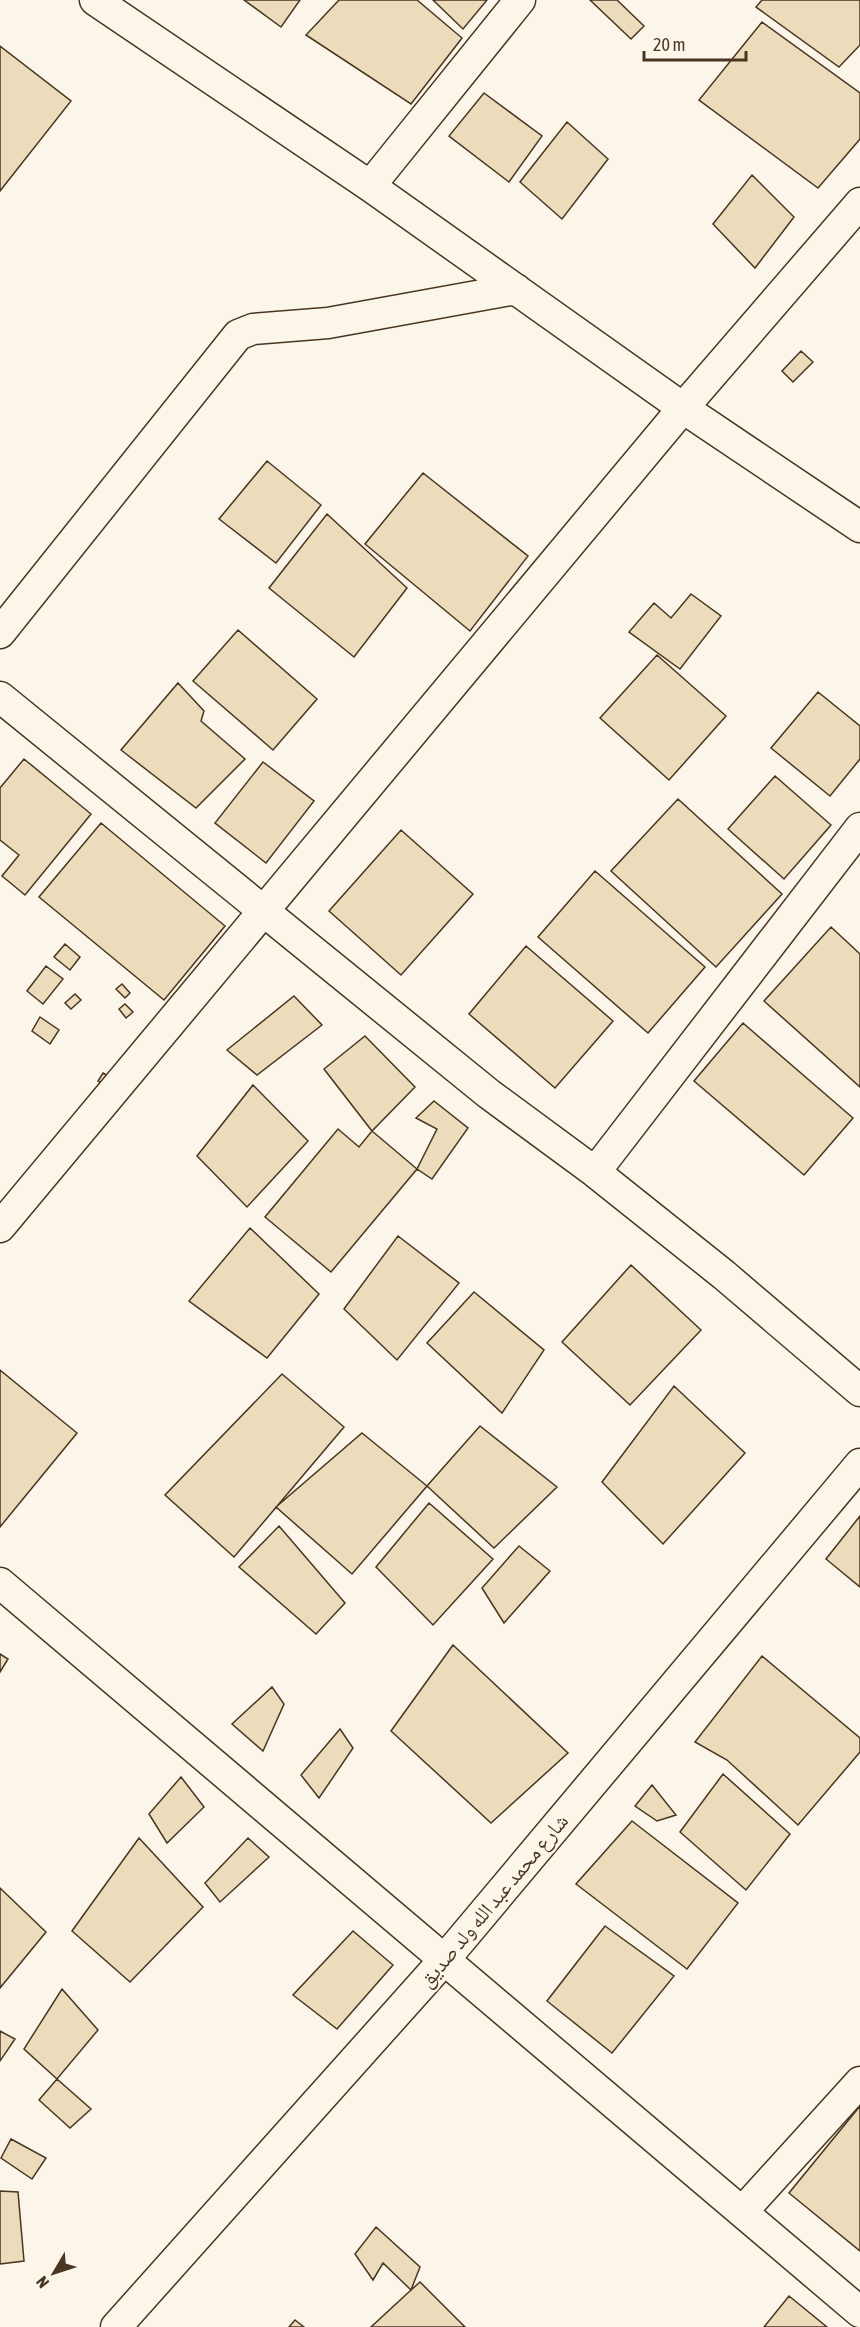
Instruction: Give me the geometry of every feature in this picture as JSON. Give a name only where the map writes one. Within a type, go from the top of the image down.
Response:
[{"type":"street","points":[[95,0],[370,186],[683,408],[860,527]]},
{"type":"street","points":[[370,186],[520,0]]},
{"type":"street","points":[[0,1227],[683,408],[860,203]]},
{"type":"street","points":[[0,633],[238,335],[253,329],[328,323],[516,289]]},
{"type":"street","points":[[0,697],[489,1094],[595,1172],[724,1275],[860,1391]]},
{"type":"street","points":[[595,1172],[860,828]]},
{"type":"street","name":"شارع محمد عبد الله ولد صديق","points":[[116,2327],[444,1960],[860,1464]]},
{"type":"street","points":[[0,1583],[860,2312]]},
{"type":"street","points":[[742,2212],[860,2082]]},
{"type":"building","points":[[244,0],[300,0],[281,27]]},
{"type":"building","points":[[339,0],[417,0],[462,38],[411,104],[306,35]]},
{"type":"building","points":[[433,0],[487,0],[463,29]]},
{"type":"building","points":[[590,0],[617,0],[644,26],[631,39]]},
{"type":"building","points":[[762,0],[860,0],[860,45],[839,67],[756,7]]},
{"type":"building","points":[[762,22],[860,93],[860,139],[818,188],[699,100]]},
{"type":"building","points":[[0,46],[71,101],[0,191]]},
{"type":"building","points":[[484,93],[542,136],[509,182],[449,136]]},
{"type":"building","points":[[567,122],[608,159],[562,219],[520,182]]},
{"type":"building","points":[[752,175],[794,217],[755,268],[713,224]]},
{"type":"building","points":[[801,351],[813,362],[793,382],[782,371]]},
{"type":"building","points":[[267,461],[321,505],[276,563],[219,519]]},
{"type":"building","points":[[423,473],[528,556],[470,631],[365,544]]},
{"type":"building","points":[[327,514],[407,588],[354,657],[269,588]]},
{"type":"building","points":[[691,594],[721,616],[680,669],[629,632],[654,603],[671,618]]},
{"type":"building","points":[[238,630],[317,699],[273,750],[193,681]]},
{"type":"building","points":[[657,655],[726,716],[669,780],[600,718]]},
{"type":"building","points":[[178,683],[204,711],[201,721],[245,759],[196,808],[121,750]]},
{"type":"building","points":[[818,692],[860,726],[860,759],[830,796],[771,748]]},
{"type":"building","points":[[24,759],[91,814],[25,895],[2,876],[19,855],[0,840],[0,788]]},
{"type":"building","points":[[263,762],[314,801],[266,863],[215,823]]},
{"type":"building","points":[[775,776],[831,825],[784,879],[728,829]]},
{"type":"building","points":[[678,799],[782,894],[716,967],[611,871]]},
{"type":"building","points":[[101,823],[225,926],[164,1000],[39,897]]},
{"type":"building","points":[[401,830],[473,894],[401,975],[329,911]]},
{"type":"building","points":[[595,871],[705,967],[648,1033],[538,937]]},
{"type":"building","points":[[831,927],[860,954],[860,1087],[764,1001]]},
{"type":"building","points":[[65,944],[80,957],[70,970],[54,957]]},
{"type":"building","points":[[526,946],[613,1021],[555,1088],[469,1014]]},
{"type":"building","points":[[46,966],[63,979],[43,1004],[27,991]]},
{"type":"building","points":[[122,984],[130,993],[125,998],[116,989]]},
{"type":"building","points":[[75,994],[81,1000],[71,1009],[65,1003]]},
{"type":"building","points":[[294,996],[322,1025],[257,1075],[227,1050]]},
{"type":"building","points":[[125,1004],[133,1012],[126,1018],[119,1009]]},
{"type":"building","points":[[40,1017],[59,1030],[50,1044],[32,1031]]},
{"type":"building","points":[[743,1023],[853,1118],[804,1175],[694,1081]]},
{"type":"building","points":[[365,1036],[415,1087],[372,1131],[324,1069]]},
{"type":"building","points":[[103,1073],[118,1082],[113,1090],[98,1081]]},
{"type":"building","points":[[253,1085],[308,1141],[247,1207],[197,1156]]},
{"type":"building","points":[[434,1101],[468,1128],[432,1179],[417,1169],[437,1129],[416,1118]]},
{"type":"building","points":[[338,1129],[359,1147],[372,1131],[417,1169],[331,1272],[265,1217]]},
{"type":"building","points":[[250,1228],[319,1294],[267,1358],[189,1301]]},
{"type":"building","points":[[398,1236],[459,1283],[397,1360],[344,1309]]},
{"type":"building","points":[[631,1265],[701,1330],[630,1405],[562,1342]]},
{"type":"building","points":[[474,1292],[544,1350],[502,1413],[427,1343]]},
{"type":"building","points":[[0,1370],[77,1433],[0,1527]]},
{"type":"building","points":[[282,1374],[344,1427],[234,1557],[165,1495]]},
{"type":"building","points":[[674,1386],[745,1453],[663,1544],[602,1482]]},
{"type":"building","points":[[480,1426],[557,1487],[494,1548],[427,1486]]},
{"type":"building","points":[[362,1433],[427,1486],[352,1574],[276,1507]]},
{"type":"building","points":[[429,1503],[493,1559],[433,1625],[376,1567]]},
{"type":"building","points":[[860,1516],[860,1587],[826,1559]]},
{"type":"building","points":[[279,1526],[345,1603],[316,1634],[239,1567]]},
{"type":"building","points":[[519,1546],[550,1571],[504,1623],[482,1588]]},
{"type":"building","points":[[453,1645],[568,1753],[491,1823],[391,1731]]},
{"type":"building","points":[[0,1654],[8,1659],[0,1672]]},
{"type":"building","points":[[762,1656],[860,1738],[860,1752],[798,1825],[727,1760],[695,1742]]},
{"type":"building","points":[[272,1687],[284,1704],[263,1751],[232,1724]]},
{"type":"building","points":[[340,1729],[353,1748],[319,1798],[301,1775]]},
{"type":"building","points":[[723,1774],[790,1834],[746,1890],[680,1832]]},
{"type":"building","points":[[181,1777],[204,1807],[167,1843],[149,1814]]},
{"type":"building","points":[[652,1785],[676,1815],[657,1821],[635,1806]]},
{"type":"building","points":[[632,1821],[738,1903],[687,1969],[576,1884]]},
{"type":"building","points":[[139,1838],[203,1907],[130,1982],[72,1931]]},
{"type":"building","points":[[248,1838],[269,1857],[220,1902],[205,1883]]},
{"type":"building","points":[[0,1888],[46,1932],[0,1988]]},
{"type":"building","points":[[605,1926],[674,1976],[612,2053],[547,2001]]},
{"type":"building","points":[[353,1931],[393,1965],[337,2029],[293,1995]]},
{"type":"building","points":[[62,1989],[98,2030],[57,2079],[24,2049]]},
{"type":"building","points":[[0,2031],[15,2039],[0,2061]]},
{"type":"building","points":[[57,2079],[91,2109],[70,2128],[39,2100]]},
{"type":"building","points":[[860,2106],[860,2251],[789,2193]]},
{"type":"building","points":[[11,2139],[46,2158],[32,2179],[1,2158]]},
{"type":"building","points":[[0,2191],[18,2192],[24,2261],[0,2264]]},
{"type":"building","points":[[376,2227],[420,2267],[411,2290],[383,2263],[373,2280],[355,2254]]},
{"type":"building","points":[[420,2282],[465,2327],[371,2327],[411,2290]]},
{"type":"building","points":[[789,2296],[827,2327],[764,2327]]},
{"type":"building","points":[[295,2320],[304,2327],[289,2327]]}]
